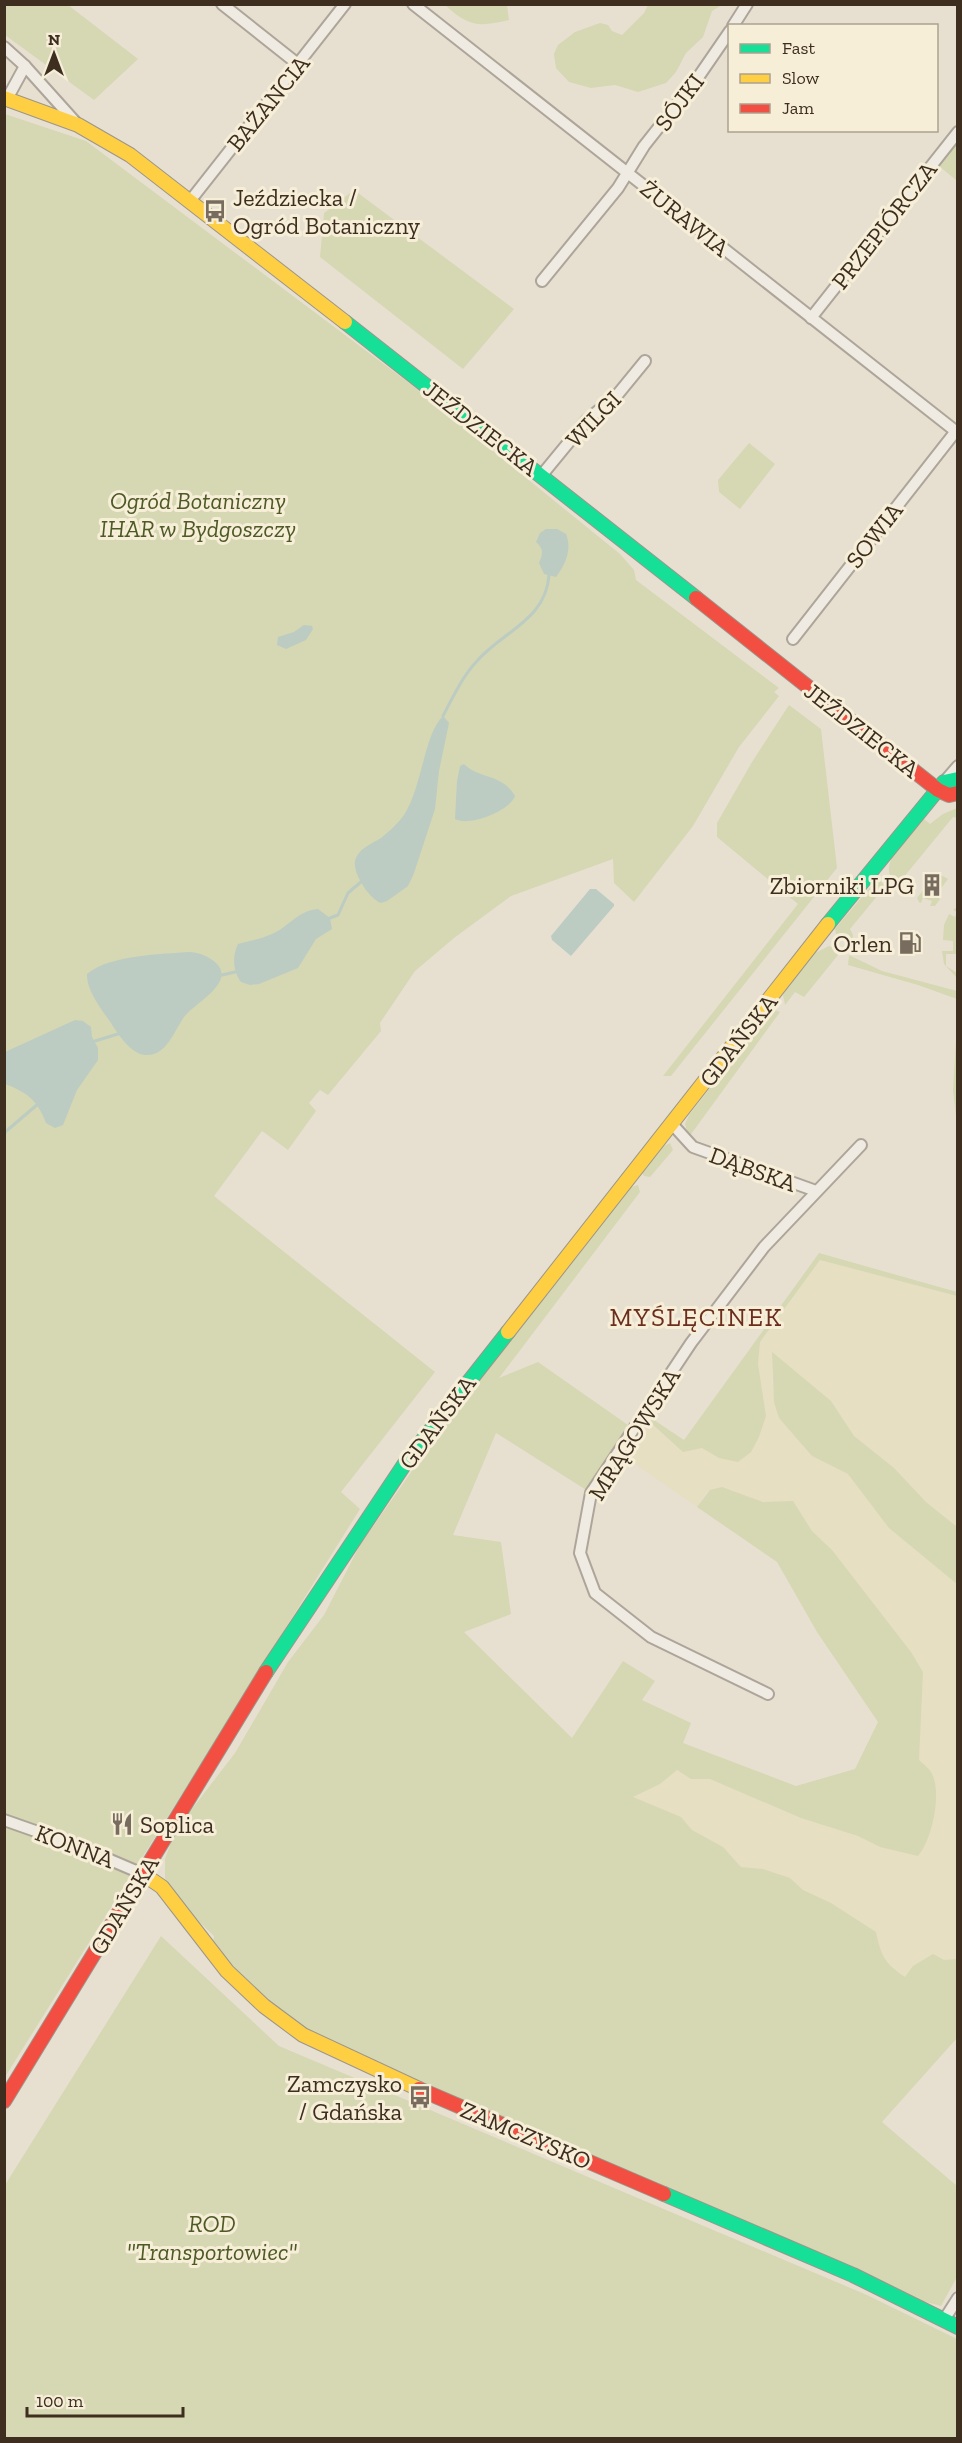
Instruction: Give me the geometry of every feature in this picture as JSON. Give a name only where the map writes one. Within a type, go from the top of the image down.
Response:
[{"type":"street","points":[[222,4],[299,65]]},
{"type":"street","name":"BAŻANCIA","points":[[190,201],[345,4]]},
{"type":"street","name":"ŻURAWIA","points":[[413,4],[956,432]]},
{"type":"street","points":[[734,24],[747,4]]},
{"type":"street","name":"SÓJKI","points":[[542,281],[618,188],[627,171],[697,79],[728,32]]},
{"type":"street","points":[[4,47],[25,66],[78,125]]},
{"type":"street","points":[[6,99],[25,66]]},
{"type":"street","name":"JEŹDZIECKA","points":[[6,99],[78,125],[130,155],[541,476],[946,784]]},
{"type":"street","name":"PRZEPIÓRCZA","points":[[811,318],[957,132]]},
{"type":"street","name":"WILGI","points":[[541,476],[587,420],[618,394],[645,361]]},
{"type":"street","name":"SOWIA","points":[[793,639],[956,432]]},
{"type":"street","name":"GDAŃSKA","points":[[4,2101],[351,1540],[456,1396],[873,867],[946,784],[957,766]]},
{"type":"street","points":[[946,784],[949,795],[957,793]]},
{"type":"street","name":"DĄBSKA","points":[[672,1124],[693,1147],[816,1191],[861,1145]]},
{"type":"street","name":"MRĄGOWSKA","points":[[768,1694],[651,1637],[595,1593],[580,1553],[591,1493],[692,1343],[764,1247],[816,1191]]},
{"type":"street","name":"KONNA","points":[[4,1821],[75,1845],[143,1874]]},
{"type":"street","name":"ZAMCZYSKO","points":[[143,1874],[162,1887],[227,1971],[264,2006],[303,2035],[380,2073],[853,2275],[957,2327]]},
{"type":"street","points":[[944,2320],[957,2298]]},
{"type":"shaded area","points":[[546,529],[557,529],[566,534],[568,540],[567,556],[556,577],[544,574],[539,563],[542,552],[536,542],[540,533]]},
{"type":"shaded area","points":[[304,625],[312,626],[313,629],[306,640],[286,649],[277,645],[278,637],[294,632]]},
{"type":"shaded area","points":[[443,716],[449,723],[439,771],[435,809],[414,873],[408,886],[381,903],[371,896],[362,884],[356,870],[356,858],[364,849],[387,833],[404,815],[415,791],[431,735]]},
{"type":"shaded area","points":[[464,764],[477,773],[504,784],[515,796],[512,802],[498,812],[479,819],[461,821],[455,819],[457,781],[460,766]]},
{"type":"shaded area","points":[[590,889],[596,889],[614,906],[571,956],[552,940],[551,936]]},
{"type":"shaded area","points":[[318,909],[330,918],[332,929],[316,939],[298,968],[259,984],[250,985],[241,982],[234,964],[238,944],[272,934],[304,913]]},
{"type":"shaded area","points":[[190,952],[204,955],[215,962],[221,970],[218,984],[189,1011],[165,1047],[154,1054],[136,1052],[122,1038],[99,1006],[89,987],[87,974],[108,963],[122,959]]},
{"type":"shaded area","points":[[75,1020],[83,1021],[91,1027],[92,1037],[98,1048],[98,1060],[77,1090],[63,1125],[55,1128],[46,1123],[31,1098],[20,1090],[5,1084],[5,1052]]},
{"type":"shaded area","points":[[820,1260],[957,1296],[957,1527],[926,1502],[894,1468],[854,1436],[831,1401],[772,1353],[772,1382],[779,1418],[812,1456],[848,1474],[889,1528],[957,1584],[957,1959],[944,1960],[905,1977],[892,1968],[881,1955],[876,1932],[831,1903],[803,1890],[790,1878],[763,1869],[741,1867],[723,1847],[692,1830],[681,1817],[632,1797],[660,1784],[677,1770],[691,1779],[710,1779],[801,1818],[858,1836],[880,1847],[919,1760],[923,1672],[911,1652],[832,1550],[812,1531],[793,1501],[763,1502],[722,1487],[706,1493],[697,1507],[623,1456],[650,1422],[683,1452],[702,1448],[719,1458],[759,1437],[766,1416],[758,1364],[760,1342]]},
{"type":"green space","points":[[5,4],[68,5],[138,59],[94,100],[5,35]]},
{"type":"green space","points":[[445,5],[507,5],[509,20],[489,24],[474,23],[461,18]]},
{"type":"green space","points":[[648,5],[722,5],[712,11],[703,37],[686,53],[676,72],[666,83],[638,92],[615,85],[591,88],[569,82],[556,68],[554,54],[558,45],[575,32],[600,23],[608,25],[612,31],[622,35],[644,13]]},
{"type":"green space","name":"Ogród Botaniczny IHAR w Bydgoszczy","points":[[5,114],[86,141],[409,383],[620,554],[634,570],[636,580],[779,688],[774,692],[779,696],[739,747],[693,826],[634,902],[614,883],[613,859],[511,896],[454,938],[415,971],[380,1023],[381,1031],[328,1095],[320,1090],[309,1103],[316,1111],[288,1150],[262,1131],[214,1196],[435,1372],[341,1492],[360,1509],[5,2077]]},
{"type":"green space","points":[[957,141],[957,181],[938,165]]},
{"type":"green space","points":[[354,190],[514,309],[463,369],[320,257],[324,213]]},
{"type":"green space","points":[[749,443],[775,464],[740,509],[719,492],[718,480]]},
{"type":"green space","points":[[789,705],[821,729],[837,868],[671,1076],[663,1076],[798,904],[717,837],[717,823],[752,762]]},
{"type":"green space","points":[[957,808],[957,818],[953,817],[903,878],[898,880],[891,877],[889,870],[893,856],[924,819],[930,824],[943,814]]},
{"type":"green space","points":[[937,873],[948,879],[936,895],[940,899],[935,906],[930,906],[932,901],[923,898],[921,903],[919,902],[917,898],[925,888],[931,893],[939,883],[933,878]]},
{"type":"green space","points":[[878,878],[884,885],[885,892],[878,895],[850,929],[853,935],[852,941],[841,940],[835,929]]},
{"type":"green space","points":[[957,912],[957,954],[946,954],[946,966],[957,973],[957,978],[944,964],[942,951],[953,951],[953,941],[943,940],[944,925],[949,914],[955,917]]},
{"type":"green space","points":[[829,946],[837,949],[838,955],[804,997],[795,992],[785,1005],[783,995],[789,985],[815,953]]},
{"type":"green space","points":[[849,955],[882,971],[957,991],[957,999],[848,965]]},
{"type":"green space","points":[[775,1010],[780,1012],[689,1137],[685,1124],[689,1115],[767,1015]]},
{"type":"green space","points":[[957,1023],[958,1125],[953,1090]]},
{"type":"green space","points":[[670,1143],[673,1150],[650,1177],[644,1176],[642,1173],[664,1146]]},
{"type":"green space","points":[[638,1185],[640,1192],[499,1378],[538,1362],[628,1425],[639,1410],[684,1440],[819,1253],[957,1292],[957,1296],[820,1260],[760,1342],[758,1364],[766,1416],[751,1452],[738,1462],[719,1458],[702,1448],[683,1452],[650,1422],[623,1456],[619,1453],[591,1493],[496,1433],[453,1535],[501,1542],[511,1614],[464,1632],[572,1738],[623,1661],[655,1681],[642,1700],[691,1723],[683,1743],[796,1786],[855,1769],[878,1722],[817,1632],[777,1562],[697,1507],[710,1490],[722,1487],[763,1502],[793,1501],[812,1531],[832,1550],[911,1652],[923,1672],[919,1760],[932,1774],[936,1793],[931,1828],[918,1856],[880,1847],[858,1836],[801,1818],[710,1779],[691,1779],[677,1770],[660,1784],[633,1797],[681,1817],[692,1830],[723,1847],[741,1867],[763,1869],[790,1878],[803,1890],[831,1903],[876,1932],[884,1958],[905,1977],[913,1966],[933,1954],[944,1960],[957,1959],[957,2038],[882,2122],[957,2186],[957,2277],[941,2306],[922,2301],[343,2052],[301,2029],[267,2002],[213,1944],[214,1936],[191,1914],[165,1879],[165,1859],[172,1840],[192,1809],[235,1753],[288,1662],[324,1615],[360,1545],[468,1391],[631,1187]]},
{"type":"green space","points":[[772,1352],[831,1401],[854,1436],[894,1468],[926,1502],[957,1527],[957,1584],[889,1528],[848,1474],[812,1456],[779,1418],[774,1402]]},
{"type":"green space","name":"ROD \"Transportowiec\"","points":[[161,1936],[279,2046],[867,2295],[957,2339],[957,2438],[5,2438],[5,2185]]},
{"type":"waterway","points":[[443,716],[458,687],[472,667],[487,651],[532,614],[546,590],[549,575]]},
{"type":"waterway","points":[[330,918],[338,915],[348,893],[362,881]]},
{"type":"waterway","points":[[222,975],[235,972]]},
{"type":"waterway","points":[[95,1041],[118,1034]]},
{"type":"waterway","points":[[4,1133],[38,1104]]},
{"type":"traffic: fast","points":[[345,322],[696,598]]},
{"type":"traffic: fast","points":[[828,924],[944,782],[958,779]]},
{"type":"traffic: fast","points":[[266,1672],[408,1459],[508,1332]]},
{"type":"traffic: fast","points":[[664,2194],[853,2275],[958,2327]]},
{"type":"traffic: slow","points":[[4,98],[78,125],[130,155],[345,322]]},
{"type":"traffic: slow","points":[[508,1332],[828,924]]},
{"type":"traffic: slow","points":[[143,1874],[162,1887],[227,1971],[264,2006],[303,2035],[419,2089]]},
{"type":"traffic: jam","points":[[696,598],[938,790],[949,795],[958,793]]},
{"type":"traffic: jam","points":[[4,2101],[266,1672]]},
{"type":"traffic: jam","points":[[419,2089],[664,2194]]},
{"type":"place","name":"Jeździecka / Ogród Botaniczny","points":[[215,211]]},
{"type":"place","name":"Zbiorniki LPG","points":[[932,885]]},
{"type":"place","name":"Orlen","points":[[910,943]]},
{"type":"place","name":"Soplica","points":[[122,1824]]},
{"type":"place","name":"Zamczysko / Gdańska","points":[[420,2097]]},
{"type":"district","name":"MYŚLĘCINEK","points":[[696,1317]]}]
